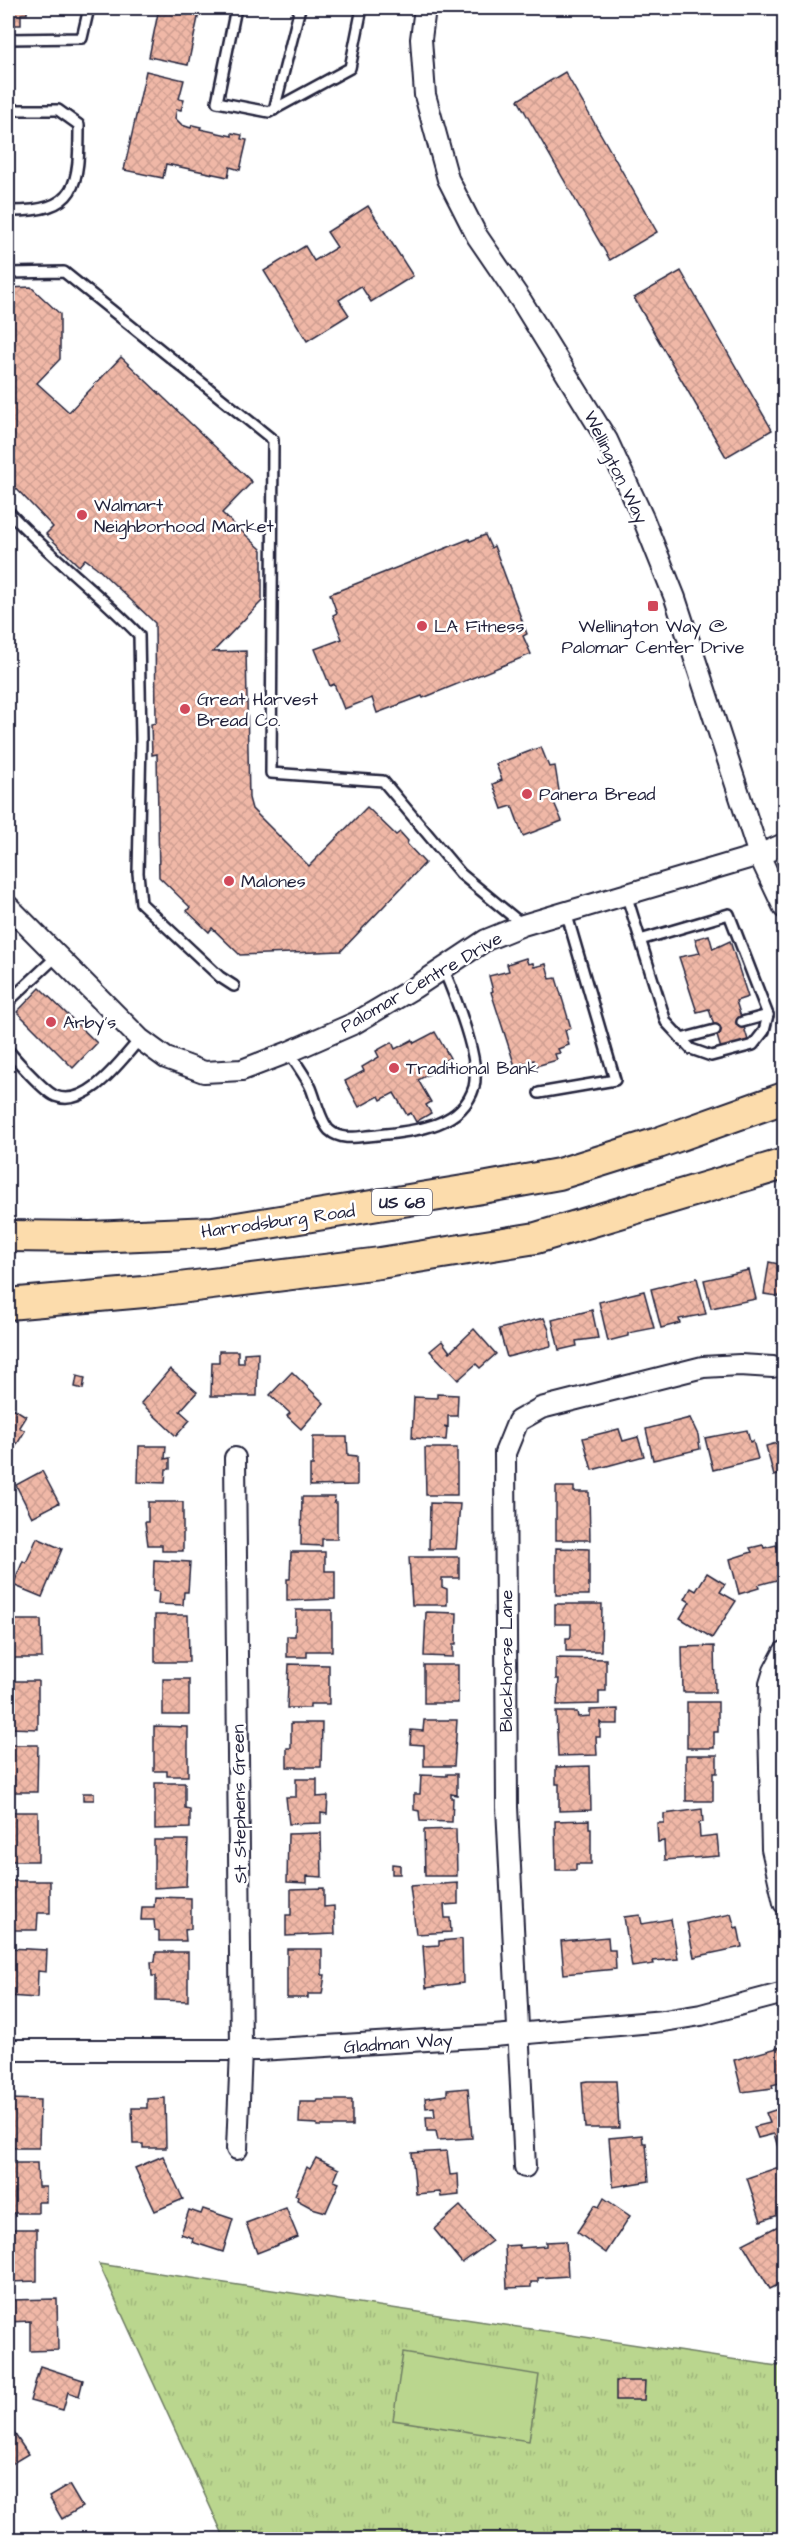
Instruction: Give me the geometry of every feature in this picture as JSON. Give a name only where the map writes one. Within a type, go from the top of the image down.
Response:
[{"type":"main road","name":"Harrodsburg Road","points":[[8,1236],[90,1237],[213,1232],[333,1214],[559,1174],[784,1098]]},
{"type":"main road","points":[[8,1304],[155,1291],[380,1263],[536,1238],[784,1164]]},
{"type":"street","name":"Wellington Way","points":[[424,8],[421,39],[425,95],[448,179],[477,236],[522,303],[607,440],[643,518],[675,598],[759,855],[784,908]]},
{"type":"street","name":"Palomar Centre Drive","points":[[9,910],[140,1039],[166,1058],[204,1072],[242,1070],[289,1052],[382,1008],[486,940],[522,925],[759,855],[784,844]]},
{"type":"street","name":"Blackhorse Lane","points":[[525,2167],[507,1807],[505,1452],[518,1421],[541,1408],[703,1368],[741,1365],[773,1367]]},
{"type":"street","name":"St Stephens Green","points":[[235,1458],[241,2050],[237,2149]]},
{"type":"street","points":[[784,1652],[770,1684],[769,1737],[772,1849],[784,1903]]},
{"type":"street","name":"Gladman Way","points":[[8,2050],[241,2050],[350,2046],[518,2035],[664,2021],[784,1993]]},
{"type":"lane","points":[[8,39],[82,38],[89,8]]},
{"type":"lane","points":[[236,8],[217,102],[269,112],[350,68],[362,8]]},
{"type":"lane","points":[[274,110],[300,8]]},
{"type":"lane","points":[[8,110],[58,110],[79,125],[79,156],[74,185],[66,197],[53,207],[30,211],[8,211]]},
{"type":"lane","points":[[8,273],[64,272],[273,440],[271,773],[383,781],[461,874],[522,925]]},
{"type":"lane","points":[[8,511],[68,571],[114,609],[139,635],[141,739],[138,873],[141,903],[220,977],[234,986]]},
{"type":"lane","points":[[626,894],[640,940],[666,1022],[691,1049],[711,1056],[753,1045],[764,1031],[768,1015],[729,914],[640,940]]},
{"type":"lane","points":[[539,1093],[615,1080],[566,912]]},
{"type":"lane","points":[[8,1002],[57,956]]},
{"type":"lane","points":[[289,1052],[309,1085],[328,1129],[342,1138],[409,1132],[447,1120],[461,1108],[473,1089],[476,1075],[456,998],[443,968]]},
{"type":"lane","points":[[742,1022],[768,1015]]},
{"type":"lane","points":[[681,1039],[715,1030]]},
{"type":"lane","points":[[8,1050],[54,1095],[69,1099],[84,1095],[101,1081],[140,1039]]},
{"type":"green space","points":[[99,2264],[784,2367],[784,2539],[225,2539]]},
{"type":"green space","points":[[403,2353],[539,2375],[529,2441],[393,2420]]},
{"type":"building","points":[[8,8],[27,8],[27,14],[21,14],[21,25],[8,25]]},
{"type":"building","points":[[159,8],[200,8],[188,65],[149,57]]},
{"type":"building","points":[[146,71],[184,80],[179,99],[184,100],[181,110],[177,109],[175,118],[182,125],[191,128],[192,125],[232,136],[232,133],[242,135],[241,139],[247,140],[240,170],[230,167],[228,177],[166,164],[163,178],[124,170]]},
{"type":"building","points":[[565,72],[657,232],[610,260],[518,100]]},
{"type":"building","points":[[8,130],[12,130],[12,163],[8,163]]},
{"type":"building","points":[[368,206],[413,276],[371,302],[361,286],[339,300],[349,315],[307,341],[264,271],[305,246],[314,261],[337,247],[327,232]]},
{"type":"building","points":[[681,271],[772,430],[726,457],[634,298]]},
{"type":"building","points":[[31,287],[60,314],[60,359],[37,383],[69,412],[121,357],[252,482],[222,513],[262,550],[262,601],[213,652],[246,651],[249,798],[252,809],[309,866],[367,807],[396,835],[400,832],[408,841],[407,844],[425,863],[341,951],[240,955],[212,928],[209,932],[187,911],[190,907],[159,877],[157,754],[152,755],[151,724],[156,723],[155,623],[96,567],[85,559],[79,566],[46,534],[53,527],[8,480],[8,288]]},
{"type":"building","points":[[485,535],[491,548],[494,546],[527,634],[523,636],[531,654],[423,698],[422,696],[377,713],[372,698],[344,709],[334,684],[330,686],[315,649],[342,639],[333,615],[337,613],[330,594],[469,539],[470,541]]},
{"type":"building","name":"Panera Bread","points":[[541,747],[549,767],[555,766],[560,797],[553,800],[562,821],[523,836],[512,806],[502,809],[493,784],[502,780],[496,764]]},
{"type":"building","points":[[709,935],[713,949],[730,941],[748,997],[736,1001],[748,1040],[721,1049],[709,1009],[697,1012],[679,957],[700,953],[695,939]]},
{"type":"building","points":[[526,958],[528,964],[533,963],[534,967],[546,964],[550,979],[556,978],[571,1028],[565,1030],[569,1045],[558,1049],[560,1053],[555,1054],[557,1060],[536,1066],[534,1060],[515,1066],[491,992],[493,991],[489,976],[509,971],[507,964]]},
{"type":"building","name":"Arby's","points":[[40,988],[97,1043],[73,1068],[17,1012]]},
{"type":"building","points":[[435,1032],[450,1058],[429,1069],[431,1073],[418,1080],[431,1102],[426,1105],[431,1113],[416,1122],[411,1113],[407,1115],[394,1093],[381,1100],[379,1096],[359,1107],[345,1081],[364,1071],[362,1067],[379,1057],[376,1051],[392,1042],[395,1049],[412,1040],[414,1043]]},
{"type":"building","points":[[769,1262],[784,1265],[784,1297],[764,1294]]},
{"type":"building","points":[[749,1270],[756,1299],[711,1308],[704,1280]]},
{"type":"building","points":[[697,1278],[706,1314],[679,1319],[680,1323],[661,1328],[651,1289]]},
{"type":"building","points":[[644,1291],[654,1328],[628,1333],[628,1336],[608,1341],[599,1302]]},
{"type":"building","points":[[592,1310],[598,1338],[576,1341],[577,1346],[559,1350],[552,1320]]},
{"type":"building","points":[[544,1318],[549,1330],[551,1346],[507,1357],[499,1329]]},
{"type":"building","points":[[474,1329],[496,1354],[480,1368],[476,1364],[458,1380],[430,1351],[442,1341],[450,1352]]},
{"type":"building","points":[[219,1351],[238,1351],[238,1363],[244,1363],[244,1353],[258,1352],[257,1396],[211,1396],[212,1362],[219,1362]]},
{"type":"building","points":[[170,1369],[197,1392],[180,1411],[190,1420],[176,1436],[141,1403]]},
{"type":"building","points":[[292,1372],[324,1403],[301,1429],[287,1416],[290,1413],[270,1395]]},
{"type":"building","points":[[77,1376],[85,1378],[83,1389],[75,1387]]},
{"type":"building","points":[[437,1394],[458,1395],[457,1416],[448,1416],[448,1427],[444,1426],[447,1428],[446,1440],[412,1438],[414,1397],[437,1398]]},
{"type":"building","points":[[8,1405],[26,1416],[19,1427],[25,1431],[16,1446],[8,1440]]},
{"type":"building","points":[[690,1418],[698,1435],[700,1449],[653,1460],[646,1429]]},
{"type":"building","points":[[619,1429],[623,1441],[638,1437],[644,1456],[592,1470],[583,1438]]},
{"type":"building","points":[[747,1430],[758,1459],[713,1470],[705,1438]]},
{"type":"building","points":[[313,1437],[347,1437],[348,1455],[357,1456],[357,1485],[310,1486]]},
{"type":"building","points":[[784,1441],[784,1483],[782,1474],[774,1476],[766,1446]]},
{"type":"building","points":[[139,1446],[166,1446],[165,1459],[170,1458],[170,1469],[166,1469],[165,1483],[138,1482]]},
{"type":"building","points":[[425,1448],[457,1448],[457,1495],[426,1495]]},
{"type":"building","points":[[42,1471],[59,1503],[32,1517],[16,1485]]},
{"type":"building","points":[[556,1487],[574,1487],[574,1492],[589,1492],[590,1540],[556,1540]]},
{"type":"building","points":[[302,1497],[335,1497],[337,1539],[322,1539],[322,1546],[301,1545]]},
{"type":"building","points":[[148,1502],[183,1502],[183,1551],[162,1551],[162,1545],[148,1545],[145,1522],[148,1522]]},
{"type":"building","points":[[430,1503],[460,1504],[456,1549],[429,1549]]},
{"type":"building","points":[[37,1538],[62,1549],[42,1597],[13,1585],[23,1561],[26,1563]]},
{"type":"building","points":[[763,1545],[764,1548],[776,1545],[782,1557],[784,1578],[758,1585],[759,1588],[739,1594],[730,1559],[752,1552],[750,1548]]},
{"type":"building","points":[[556,1548],[589,1549],[589,1595],[556,1595]]},
{"type":"building","points":[[291,1552],[325,1552],[325,1571],[335,1571],[335,1599],[287,1601]]},
{"type":"building","points":[[409,1557],[459,1557],[459,1578],[442,1578],[442,1587],[447,1589],[447,1605],[412,1605]]},
{"type":"building","points":[[154,1560],[190,1562],[188,1592],[184,1592],[183,1605],[158,1604],[159,1592],[153,1591]]},
{"type":"building","points":[[707,1573],[725,1584],[720,1592],[736,1601],[712,1638],[680,1618],[690,1602],[685,1599],[691,1588],[696,1591]]},
{"type":"building","points":[[555,1604],[602,1604],[601,1651],[566,1651],[566,1638],[570,1638],[571,1624],[555,1624]]},
{"type":"building","points":[[296,1610],[332,1610],[332,1651],[307,1651],[307,1657],[287,1657],[287,1636],[295,1636]]},
{"type":"building","points":[[426,1612],[457,1613],[456,1644],[453,1644],[453,1657],[424,1656]]},
{"type":"building","points":[[155,1615],[188,1615],[189,1662],[155,1662]]},
{"type":"building","points":[[10,1620],[41,1620],[42,1658],[10,1658]]},
{"type":"building","points":[[714,1646],[715,1692],[683,1692],[682,1647]]},
{"type":"building","points":[[556,1658],[606,1659],[606,1691],[599,1691],[599,1704],[557,1705],[559,1679],[556,1679]]},
{"type":"building","points":[[289,1664],[329,1665],[329,1704],[310,1704],[310,1708],[287,1708]]},
{"type":"building","points":[[424,1665],[458,1665],[458,1703],[424,1703]]},
{"type":"building","points":[[163,1679],[189,1679],[189,1715],[163,1715]]},
{"type":"building","points":[[9,1681],[38,1681],[38,1729],[10,1728]]},
{"type":"building","points":[[687,1702],[718,1702],[718,1732],[714,1732],[714,1748],[687,1748]]},
{"type":"building","points":[[618,1709],[618,1724],[600,1722],[600,1737],[596,1737],[597,1755],[558,1756],[556,1712],[577,1712],[578,1717],[590,1716],[590,1710]]},
{"type":"building","points":[[424,1720],[457,1720],[454,1766],[424,1766],[424,1745],[410,1744],[411,1730],[423,1731]]},
{"type":"building","points":[[291,1723],[322,1723],[321,1767],[287,1767],[287,1748],[291,1748]]},
{"type":"building","points":[[154,1726],[188,1727],[188,1776],[167,1776],[167,1771],[154,1771]]},
{"type":"building","points":[[8,1745],[38,1745],[37,1792],[8,1792]]},
{"type":"building","points":[[686,1755],[717,1755],[717,1773],[713,1773],[713,1801],[686,1801]]},
{"type":"building","points":[[590,1766],[591,1810],[559,1811],[559,1784],[556,1784],[556,1767]]},
{"type":"building","points":[[447,1774],[457,1774],[457,1795],[451,1794],[453,1798],[452,1822],[420,1821],[419,1811],[414,1810],[414,1794],[420,1794],[421,1775],[447,1776]]},
{"type":"building","points":[[296,1779],[317,1779],[317,1797],[328,1796],[327,1814],[321,1813],[321,1823],[289,1824],[286,1797],[296,1797]]},
{"type":"building","points":[[155,1783],[185,1783],[185,1808],[190,1809],[190,1828],[155,1829]]},
{"type":"building","points":[[83,1793],[94,1793],[94,1800],[83,1800]]},
{"type":"building","points":[[702,1809],[703,1822],[699,1823],[700,1837],[717,1835],[719,1856],[665,1860],[664,1841],[658,1842],[657,1823],[664,1823],[664,1814]]},
{"type":"building","points":[[8,1812],[38,1812],[38,1861],[8,1861]]},
{"type":"building","points":[[589,1820],[591,1864],[576,1864],[576,1870],[556,1870],[555,1821]]},
{"type":"building","points":[[456,1829],[457,1876],[425,1876],[424,1830]]},
{"type":"building","points":[[321,1833],[322,1877],[307,1876],[307,1883],[287,1882],[288,1834]]},
{"type":"building","points":[[154,1840],[188,1840],[186,1886],[154,1888]]},
{"type":"building","points":[[392,1864],[400,1865],[400,1874],[392,1874]]},
{"type":"building","points":[[8,1881],[50,1881],[50,1913],[38,1913],[37,1930],[8,1930]]},
{"type":"building","points":[[458,1883],[458,1904],[444,1905],[445,1918],[450,1918],[451,1932],[416,1934],[410,1886]]},
{"type":"building","points":[[324,1888],[324,1907],[334,1906],[335,1934],[286,1936],[286,1915],[291,1915],[291,1889]]},
{"type":"building","points":[[155,1897],[191,1898],[191,1929],[185,1930],[186,1941],[159,1941],[159,1931],[155,1930],[154,1920],[141,1920],[142,1907],[154,1907]]},
{"type":"building","points":[[731,1914],[735,1928],[738,1927],[742,1947],[694,1957],[687,1923]]},
{"type":"building","points":[[640,1915],[642,1924],[671,1919],[678,1959],[653,1961],[654,1964],[632,1967],[624,1917]]},
{"type":"building","points":[[608,1937],[609,1950],[615,1950],[616,1969],[564,1974],[561,1941]]},
{"type":"building","points":[[462,1939],[463,1983],[426,1988],[423,1946],[439,1945],[439,1941]]},
{"type":"building","points":[[9,1948],[47,1950],[46,1972],[38,1971],[37,1998],[8,1996]]},
{"type":"building","points":[[287,1949],[322,1949],[322,1975],[325,1975],[322,1994],[308,1994],[308,1998],[287,1998]]},
{"type":"building","points":[[156,1952],[188,1952],[188,2001],[156,2000],[156,1976],[152,1976],[151,1962],[155,1962]]},
{"type":"building","points":[[781,2047],[784,2067],[780,2068],[783,2082],[772,2085],[773,2088],[742,2092],[734,2060]]},
{"type":"building","points":[[616,2081],[619,2128],[585,2128],[582,2082]]},
{"type":"building","points":[[468,2088],[472,2138],[438,2140],[436,2131],[427,2131],[426,2117],[435,2117],[434,2107],[426,2108],[425,2098],[447,2095],[447,2090]]},
{"type":"building","points":[[165,2098],[166,2148],[143,2148],[143,2144],[133,2144],[132,2108],[147,2108],[147,2099]]},
{"type":"building","points":[[10,2099],[40,2100],[39,2148],[10,2148]]},
{"type":"building","points":[[318,2100],[352,2100],[352,2126],[317,2126],[317,2124],[299,2123],[300,2102],[317,2102]]},
{"type":"building","points":[[784,2107],[784,2156],[781,2157],[774,2134],[758,2138],[754,2127],[770,2123],[766,2113]]},
{"type":"building","points":[[642,2135],[643,2143],[646,2143],[649,2181],[613,2187],[609,2138]]},
{"type":"building","points":[[447,2151],[450,2175],[458,2174],[459,2195],[441,2197],[440,2192],[416,2194],[412,2153]]},
{"type":"building","points":[[163,2156],[183,2199],[155,2211],[135,2168]]},
{"type":"building","points":[[316,2158],[339,2169],[334,2181],[339,2183],[326,2212],[297,2200],[298,2197],[295,2195],[307,2167],[310,2169]]},
{"type":"building","points":[[10,2163],[37,2163],[38,2187],[46,2187],[46,2202],[38,2202],[38,2213],[10,2213]]},
{"type":"building","points":[[781,2168],[784,2180],[782,2186],[784,2213],[761,2221],[747,2178]]},
{"type":"building","points":[[604,2198],[630,2216],[606,2253],[577,2232],[595,2205],[599,2207]]},
{"type":"building","points":[[460,2206],[492,2241],[462,2263],[434,2229]]},
{"type":"building","points":[[286,2208],[298,2237],[257,2253],[246,2223]]},
{"type":"building","points":[[203,2209],[233,2219],[223,2252],[192,2242],[193,2238],[181,2234],[189,2210],[201,2214]]},
{"type":"building","points":[[784,2223],[784,2282],[770,2289],[743,2244]]},
{"type":"building","points":[[10,2229],[37,2229],[37,2281],[10,2282]]},
{"type":"building","points":[[566,2241],[568,2276],[538,2278],[538,2282],[531,2282],[531,2287],[507,2288],[505,2246],[519,2245],[520,2248],[546,2246],[546,2242]]},
{"type":"building","points":[[57,2299],[58,2350],[30,2351],[30,2321],[9,2322],[9,2300]]},
{"type":"building","points":[[40,2366],[83,2380],[79,2396],[68,2392],[63,2410],[30,2401]]},
{"type":"building","points":[[616,2381],[645,2381],[644,2400],[616,2400]]},
{"type":"building","points":[[12,2430],[28,2454],[8,2466],[8,2433]]},
{"type":"building","points":[[69,2485],[82,2507],[62,2519],[49,2497]]},
{"type":"place","name":"Walmart Neighborhood Market","points":[[82,515]]},
{"type":"place","name":"Wellington Way @ Palomar Center Drive","points":[[653,606]]},
{"type":"place","name":"LA Fitness","points":[[422,626]]},
{"type":"place","name":"Great Harvest Bread Co.","points":[[185,709]]},
{"type":"place","name":"Panera Bread","points":[[527,794]]},
{"type":"place","name":"Malones","points":[[229,881]]},
{"type":"place","name":"Arby's","points":[[51,1022]]},
{"type":"place","name":"Traditional Bank","points":[[394,1068]]}]
